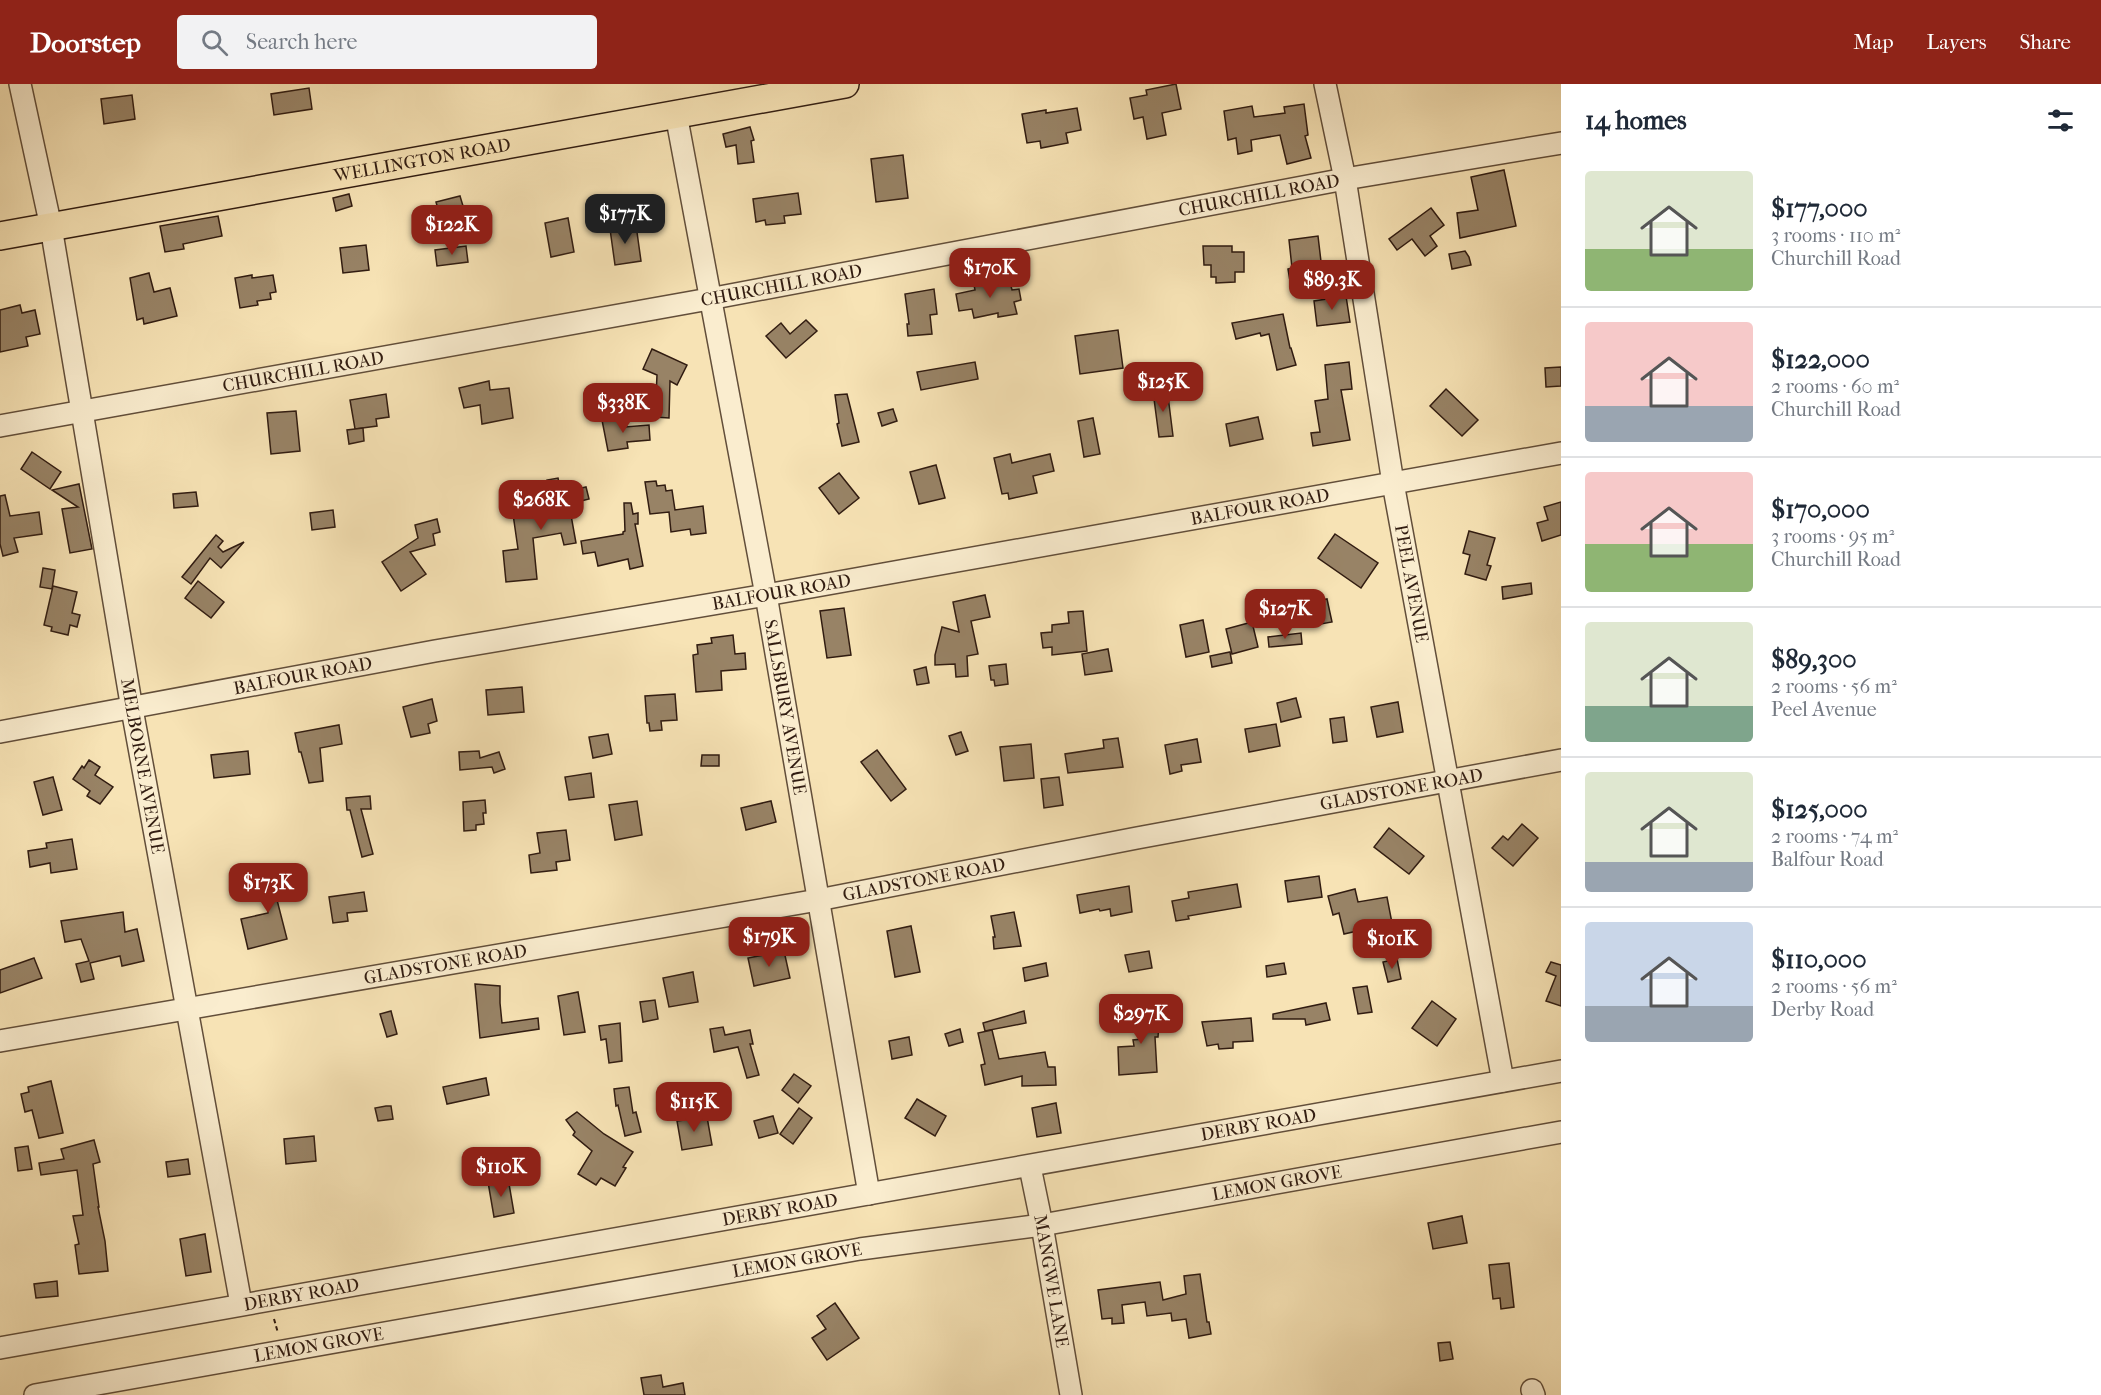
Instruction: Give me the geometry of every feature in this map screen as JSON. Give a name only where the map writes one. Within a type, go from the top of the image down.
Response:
[{"type":"main road","name":"WELLINGTON ROAD","points":[[0,236],[845,84]]},
{"type":"street","name":"MELBORNE AVENUE","points":[[21,84],[51,227],[132,709],[241,1304]]},
{"type":"street","name":"PEEL AVENUE","points":[[1325,84],[1345,179],[1393,483],[1503,1081]]},
{"type":"street","name":"SALLSBURY AVENUE","points":[[676,114],[766,595],[869,1194]]},
{"type":"street","name":"CHURCHILL ROAD","points":[[0,426],[709,299],[1345,179],[1561,143]]},
{"type":"street","name":"BALFOUR ROAD","points":[[0,732],[435,651],[766,595],[1561,453]]},
{"type":"street","name":"GLADSTONE ROAD","points":[[0,1041],[818,900],[1137,838],[1561,760]]},
{"type":"street","name":"DERBY ROAD","points":[[0,1348],[1561,1071]]},
{"type":"street","name":"LEMON GROVE","points":[[35,1395],[860,1249],[1042,1225],[1561,1132]]},
{"type":"street","name":"MANGWE LANE","points":[[1030,1167],[1071,1395]]},
{"type":"path","points":[[268,1300],[283,1350]]},
{"type":"building","points":[[1176,84],[1181,109],[1162,113],[1166,135],[1147,139],[1143,117],[1134,119],[1130,98],[1147,95],[1146,90]]},
{"type":"building","points":[[309,88],[312,109],[274,115],[271,94]]},
{"type":"building","points":[[132,95],[135,119],[104,124],[101,99]]},
{"type":"building","points":[[1304,104],[1308,135],[1305,136],[1311,158],[1287,164],[1280,135],[1251,140],[1252,151],[1238,154],[1236,138],[1228,140],[1224,111],[1252,106],[1254,117],[1285,113],[1284,107]]},
{"type":"building","points":[[1077,108],[1081,130],[1066,133],[1068,143],[1041,148],[1040,141],[1027,143],[1022,114]]},
{"type":"building","points":[[750,127],[754,140],[751,141],[754,162],[738,164],[736,145],[726,147],[723,134]]},
{"type":"building","points":[[903,155],[908,198],[876,202],[871,159]]},
{"type":"building","points":[[1504,170],[1516,226],[1460,238],[1457,213],[1478,210],[1471,177]]},
{"type":"building","points":[[798,193],[801,214],[784,216],[785,223],[766,225],[765,220],[756,222],[753,199]]},
{"type":"building","points":[[349,194],[352,206],[336,211],[333,198]]},
{"type":"building","points":[[460,196],[466,216],[442,223],[436,202]]},
{"type":"building","points":[[1431,208],[1444,225],[1430,236],[1437,246],[1425,256],[1412,239],[1397,250],[1389,239]]},
{"type":"building","points":[[218,216],[222,236],[183,244],[184,249],[165,252],[160,226]]},
{"type":"building","points":[[568,218],[574,252],[551,257],[545,223]]},
{"type":"building","points":[[636,225],[641,261],[615,265],[610,229]]},
{"type":"building","points":[[1318,236],[1322,270],[1303,273],[1304,278],[1290,281],[1288,269],[1292,268],[1289,240]]},
{"type":"building","points":[[366,245],[369,270],[343,273],[340,248]]},
{"type":"building","points":[[466,246],[468,262],[437,266],[435,250]]},
{"type":"building","points":[[1203,246],[1232,246],[1232,252],[1244,252],[1244,272],[1235,272],[1235,282],[1216,283],[1216,277],[1211,277],[1211,265],[1204,265]]},
{"type":"building","points":[[1465,251],[1471,265],[1452,269],[1449,254]]},
{"type":"building","points":[[149,273],[154,292],[170,288],[177,316],[144,324],[143,318],[137,320],[130,278]]},
{"type":"building","points":[[252,275],[252,278],[273,275],[276,292],[270,293],[271,299],[257,301],[258,305],[240,308],[235,278]]},
{"type":"building","points":[[1009,278],[1012,290],[1019,289],[1021,300],[1014,302],[1017,314],[998,317],[998,313],[974,318],[972,309],[959,311],[956,294],[975,290],[974,285]]},
{"type":"building","points":[[934,289],[937,314],[930,315],[932,334],[908,336],[907,324],[909,324],[905,294]]},
{"type":"building","points":[[1346,296],[1350,322],[1317,326],[1314,301]]},
{"type":"building","points":[[20,305],[22,313],[35,310],[40,334],[26,337],[28,346],[0,352],[0,310]]},
{"type":"building","points":[[1283,314],[1296,365],[1277,370],[1269,334],[1261,336],[1260,333],[1236,339],[1232,323]]},
{"type":"building","points":[[806,320],[817,331],[786,358],[766,336],[781,323],[790,334]]},
{"type":"building","points":[[1118,330],[1123,368],[1080,374],[1075,336]]},
{"type":"building","points":[[652,349],[687,365],[677,385],[670,381],[669,418],[655,417],[657,375],[643,369]]},
{"type":"building","points":[[975,362],[978,379],[921,390],[917,372]]},
{"type":"building","points":[[1349,362],[1352,389],[1341,390],[1350,440],[1313,446],[1311,433],[1320,432],[1315,401],[1328,399],[1325,365]]},
{"type":"building","points":[[1561,367],[1561,386],[1546,387],[1545,368]]},
{"type":"building","points":[[489,381],[490,390],[509,388],[513,418],[482,424],[480,405],[464,408],[459,388]]},
{"type":"building","points":[[1167,388],[1173,436],[1159,437],[1153,391]]},
{"type":"building","points":[[1446,389],[1478,420],[1462,436],[1430,406]]},
{"type":"building","points":[[386,394],[389,417],[376,419],[377,426],[355,429],[350,400]]},
{"type":"building","points":[[847,394],[859,442],[842,446],[837,424],[839,423],[835,395]]},
{"type":"building","points":[[893,409],[897,421],[882,426],[878,413]]},
{"type":"building","points":[[296,411],[300,451],[271,454],[267,413]]},
{"type":"building","points":[[623,416],[625,427],[649,425],[650,440],[627,442],[628,448],[608,451],[602,420]]},
{"type":"building","points":[[1258,417],[1263,439],[1230,446],[1226,424]]},
{"type":"building","points":[[1093,418],[1100,454],[1084,457],[1078,421]]},
{"type":"building","points":[[363,428],[364,441],[349,444],[347,430]]},
{"type":"building","points":[[32,452],[61,472],[50,489],[21,469]]},
{"type":"building","points":[[1010,454],[1012,463],[1050,454],[1054,471],[1033,476],[1037,493],[1009,499],[1008,493],[1002,494],[994,458]]},
{"type":"building","points":[[936,465],[945,498],[919,504],[910,472]]},
{"type":"building","points":[[839,473],[859,498],[839,514],[819,488]]},
{"type":"building","points":[[558,478],[561,493],[586,487],[589,499],[569,504],[576,543],[564,545],[561,533],[533,538],[537,579],[506,582],[503,551],[518,549],[513,514],[553,507],[547,480]]},
{"type":"building","points":[[656,481],[657,486],[665,485],[666,491],[672,490],[675,510],[703,506],[706,533],[691,535],[690,529],[671,532],[669,512],[650,514],[645,482]]},
{"type":"building","points":[[79,484],[92,549],[70,553],[62,509],[78,507],[52,490]]},
{"type":"building","points":[[196,492],[198,506],[174,508],[173,494]]},
{"type":"building","points":[[5,495],[10,516],[39,512],[42,534],[14,538],[18,552],[3,556],[0,544],[0,496]]},
{"type":"building","points":[[1561,502],[1561,535],[1542,541],[1537,523],[1548,520],[1544,507]]},
{"type":"building","points":[[624,503],[631,503],[633,514],[638,513],[638,524],[635,524],[643,566],[630,569],[628,559],[598,566],[595,552],[583,554],[581,541],[623,534],[625,531]]},
{"type":"building","points":[[333,510],[335,527],[312,530],[310,513]]},
{"type":"building","points":[[437,519],[440,532],[433,534],[435,545],[410,552],[426,574],[401,591],[382,562],[418,538],[415,525]]},
{"type":"building","points":[[1469,531],[1495,538],[1487,565],[1491,566],[1486,580],[1465,574],[1470,555],[1463,553]]},
{"type":"building","points":[[1335,534],[1378,563],[1361,588],[1318,558]]},
{"type":"building","points":[[216,535],[223,541],[218,547],[223,552],[244,542],[221,568],[210,558],[191,584],[182,577]]},
{"type":"building","points":[[43,568],[55,570],[52,589],[40,587]]},
{"type":"building","points":[[198,581],[224,602],[211,618],[185,598]]},
{"type":"building","points":[[1531,583],[1532,594],[1503,599],[1502,587]]},
{"type":"building","points":[[53,586],[77,592],[72,613],[80,615],[77,627],[70,625],[68,635],[51,631],[52,627],[44,625]]},
{"type":"building","points":[[985,595],[990,617],[971,621],[978,654],[967,656],[968,676],[956,677],[955,664],[935,665],[935,655],[942,627],[959,632],[953,602]]},
{"type":"building","points":[[1327,599],[1332,622],[1321,624],[1317,601]]},
{"type":"building","points":[[844,608],[851,655],[827,658],[820,611]]},
{"type":"building","points":[[1083,611],[1087,651],[1052,655],[1052,647],[1043,648],[1041,633],[1052,632],[1052,625],[1069,623],[1068,612]]},
{"type":"building","points":[[1203,620],[1209,652],[1186,657],[1180,625]]},
{"type":"building","points":[[1252,622],[1258,647],[1232,654],[1226,629]]},
{"type":"building","points":[[1301,633],[1302,644],[1269,647],[1268,637]]},
{"type":"building","points":[[733,635],[735,654],[745,653],[746,669],[721,671],[722,690],[696,692],[693,655],[698,654],[697,645],[712,643],[711,638]]},
{"type":"building","points":[[1108,649],[1112,671],[1085,675],[1082,654]]},
{"type":"building","points":[[1230,652],[1232,663],[1212,667],[1210,656]]},
{"type":"building","points":[[1006,664],[1008,684],[995,686],[994,680],[991,680],[989,666]]},
{"type":"building","points":[[926,667],[929,683],[917,685],[914,670]]},
{"type":"building","points":[[522,687],[524,712],[488,715],[486,690]]},
{"type":"building","points":[[675,694],[677,720],[661,721],[662,730],[650,731],[649,723],[647,723],[645,696]]},
{"type":"building","points":[[1296,698],[1301,717],[1281,722],[1277,703]]},
{"type":"building","points":[[432,699],[437,721],[428,724],[430,733],[411,737],[403,707]]},
{"type":"building","points":[[1398,702],[1403,732],[1377,737],[1371,707]]},
{"type":"building","points":[[1344,717],[1347,741],[1333,743],[1330,719]]},
{"type":"building","points":[[1276,724],[1280,746],[1249,752],[1245,729]]},
{"type":"building","points":[[339,725],[342,744],[320,748],[323,781],[309,783],[295,733]]},
{"type":"building","points":[[961,732],[968,751],[956,755],[949,736]]},
{"type":"building","points":[[608,734],[612,754],[593,758],[589,737]]},
{"type":"building","points":[[1118,738],[1123,767],[1068,773],[1065,754],[1104,748],[1103,740]]},
{"type":"building","points":[[1197,739],[1201,762],[1181,765],[1182,771],[1170,774],[1165,745]]},
{"type":"building","points":[[1031,744],[1034,778],[1004,781],[1000,747]]},
{"type":"building","points":[[877,750],[906,789],[891,801],[861,762]]},
{"type":"building","points":[[248,751],[250,774],[214,778],[211,755]]},
{"type":"building","points":[[479,751],[480,758],[499,752],[505,769],[494,773],[492,767],[460,770],[459,752]]},
{"type":"building","points":[[702,755],[719,755],[719,766],[701,766]]},
{"type":"building","points":[[89,760],[100,767],[95,775],[113,787],[100,804],[87,796],[90,791],[73,779]]},
{"type":"building","points":[[591,773],[594,797],[569,800],[565,777]]},
{"type":"building","points":[[53,777],[62,810],[43,815],[34,782]]},
{"type":"building","points":[[1059,777],[1063,805],[1044,808],[1041,779]]},
{"type":"building","points":[[370,796],[371,809],[361,809],[373,854],[362,857],[350,810],[347,810],[346,798]]},
{"type":"building","points":[[485,800],[484,824],[476,825],[476,830],[464,831],[463,802]]},
{"type":"building","points":[[637,801],[642,835],[615,840],[609,805]]},
{"type":"building","points":[[771,801],[776,822],[746,830],[741,808]]},
{"type":"building","points":[[1522,824],[1538,838],[1513,866],[1492,848],[1503,836],[1508,840]]},
{"type":"building","points":[[1389,828],[1424,856],[1409,874],[1374,847]]},
{"type":"building","points":[[566,830],[570,860],[556,862],[557,870],[531,873],[529,855],[540,853],[537,833]]},
{"type":"building","points":[[72,839],[77,869],[51,873],[50,863],[30,867],[28,851],[47,848],[46,843]]},
{"type":"building","points":[[284,865],[287,900],[277,900],[287,939],[248,949],[241,919],[268,913],[266,880],[272,880],[271,866]]},
{"type":"building","points":[[1319,876],[1322,897],[1288,902],[1285,881]]},
{"type":"building","points":[[1237,884],[1241,907],[1188,916],[1189,919],[1176,921],[1172,901],[1189,898],[1188,892]]},
{"type":"building","points":[[1129,886],[1132,912],[1111,916],[1110,909],[1100,911],[1099,909],[1080,913],[1077,895]]},
{"type":"building","points":[[1355,889],[1358,902],[1387,897],[1392,923],[1344,934],[1339,913],[1333,915],[1328,896]]},
{"type":"building","points":[[364,892],[367,911],[347,913],[348,921],[333,923],[329,897]]},
{"type":"building","points":[[123,912],[125,932],[137,929],[144,961],[122,966],[120,956],[90,963],[94,979],[81,982],[76,964],[89,961],[81,939],[65,942],[61,921]]},
{"type":"building","points":[[1014,912],[1021,946],[994,949],[993,937],[995,937],[991,916]]},
{"type":"building","points":[[911,926],[920,972],[895,977],[887,931]]},
{"type":"building","points":[[784,951],[790,978],[754,986],[748,958]]},
{"type":"building","points":[[1149,951],[1152,968],[1129,972],[1125,955]]},
{"type":"building","points":[[34,958],[42,978],[0,993],[0,970]]},
{"type":"building","points":[[1397,959],[1401,979],[1388,982],[1383,962]]},
{"type":"building","points":[[1551,962],[1561,965],[1561,1006],[1546,1001],[1556,976],[1546,972]]},
{"type":"building","points":[[1046,963],[1048,976],[1025,981],[1023,968]]},
{"type":"building","points":[[1284,963],[1286,974],[1267,977],[1266,966]]},
{"type":"building","points":[[693,972],[698,1002],[669,1007],[663,978]]},
{"type":"building","points":[[475,984],[500,986],[502,1023],[538,1018],[539,1029],[480,1038]]},
{"type":"building","points":[[1367,986],[1372,1012],[1358,1014],[1353,988]]},
{"type":"building","points":[[578,992],[585,1032],[564,1035],[558,996]]},
{"type":"building","points":[[655,1000],[658,1019],[643,1022],[640,1002]]},
{"type":"building","points":[[1153,1001],[1155,1023],[1159,1023],[1158,1037],[1155,1037],[1157,1072],[1119,1075],[1118,1047],[1134,1046],[1133,1040],[1142,1039],[1143,1017],[1136,1017],[1135,1002]]},
{"type":"building","points":[[1432,1001],[1456,1019],[1437,1046],[1412,1028]]},
{"type":"building","points":[[1326,1003],[1330,1020],[1306,1025],[1305,1019],[1273,1019],[1273,1014]]},
{"type":"building","points":[[391,1011],[397,1034],[387,1037],[380,1014]]},
{"type":"building","points":[[1024,1011],[1026,1023],[985,1031],[983,1023]]},
{"type":"building","points":[[1251,1018],[1253,1041],[1233,1042],[1233,1048],[1219,1049],[1218,1044],[1207,1046],[1202,1022]]},
{"type":"building","points":[[620,1023],[622,1061],[609,1063],[606,1039],[601,1040],[599,1026]]},
{"type":"building","points":[[723,1027],[725,1035],[750,1030],[753,1044],[750,1044],[759,1075],[747,1078],[738,1047],[714,1052],[710,1029]]},
{"type":"building","points":[[960,1029],[963,1042],[949,1046],[945,1034]]},
{"type":"building","points":[[992,1030],[999,1059],[1045,1052],[1048,1067],[1055,1067],[1056,1085],[1022,1086],[1022,1076],[985,1085],[981,1065],[985,1064],[978,1033]]},
{"type":"building","points":[[909,1037],[912,1055],[892,1059],[889,1041]]},
{"type":"building","points":[[794,1074],[811,1086],[798,1103],[782,1090]]},
{"type":"building","points":[[486,1078],[489,1095],[447,1104],[443,1087]]},
{"type":"building","points":[[51,1081],[63,1133],[39,1138],[32,1110],[25,1112],[21,1094],[29,1092],[28,1087]]},
{"type":"building","points":[[629,1087],[633,1113],[636,1112],[641,1132],[625,1136],[618,1105],[616,1106],[614,1089]]},
{"type":"building","points":[[917,1099],[946,1116],[935,1136],[905,1118]]},
{"type":"building","points":[[1056,1103],[1061,1133],[1037,1137],[1032,1108]]},
{"type":"building","points":[[391,1106],[393,1119],[378,1121],[375,1108]]},
{"type":"building","points":[[799,1108],[812,1118],[793,1144],[780,1134]]},
{"type":"building","points":[[577,1112],[604,1134],[633,1152],[623,1167],[626,1168],[615,1186],[601,1178],[596,1185],[578,1174],[592,1151],[573,1135],[575,1132],[566,1120]]},
{"type":"building","points":[[773,1116],[778,1133],[759,1138],[754,1121]]},
{"type":"building","points":[[707,1117],[712,1145],[682,1150],[677,1121]]},
{"type":"building","points":[[314,1136],[316,1161],[286,1164],[284,1139]]},
{"type":"building","points":[[94,1140],[100,1162],[93,1164],[108,1271],[79,1274],[75,1245],[79,1244],[73,1216],[83,1215],[77,1170],[41,1175],[39,1163],[64,1159],[61,1149]]},
{"type":"building","points":[[28,1146],[32,1169],[18,1171],[15,1148]]},
{"type":"building","points":[[188,1159],[190,1174],[168,1177],[166,1162]]},
{"type":"building","points":[[508,1178],[514,1213],[494,1217],[488,1182]]},
{"type":"building","points":[[1462,1216],[1467,1243],[1433,1249],[1428,1223]]},
{"type":"building","points":[[205,1234],[211,1272],[186,1276],[180,1239]]},
{"type":"building","points":[[1509,1263],[1514,1307],[1501,1309],[1500,1298],[1493,1299],[1489,1265]]},
{"type":"building","points":[[1200,1274],[1211,1334],[1189,1338],[1186,1319],[1172,1321],[1171,1313],[1147,1316],[1145,1302],[1122,1305],[1124,1323],[1112,1324],[1112,1318],[1102,1319],[1098,1290],[1160,1282],[1163,1300],[1186,1294],[1184,1276]]},
{"type":"building","points":[[57,1281],[58,1296],[36,1298],[34,1284]]},
{"type":"building","points":[[835,1303],[859,1338],[827,1360],[812,1338],[826,1329],[817,1316]]},
{"type":"building","points":[[1450,1342],[1453,1359],[1440,1361],[1438,1343]]},
{"type":"building","points":[[661,1375],[663,1387],[683,1383],[685,1395],[644,1395],[641,1378]]}]
